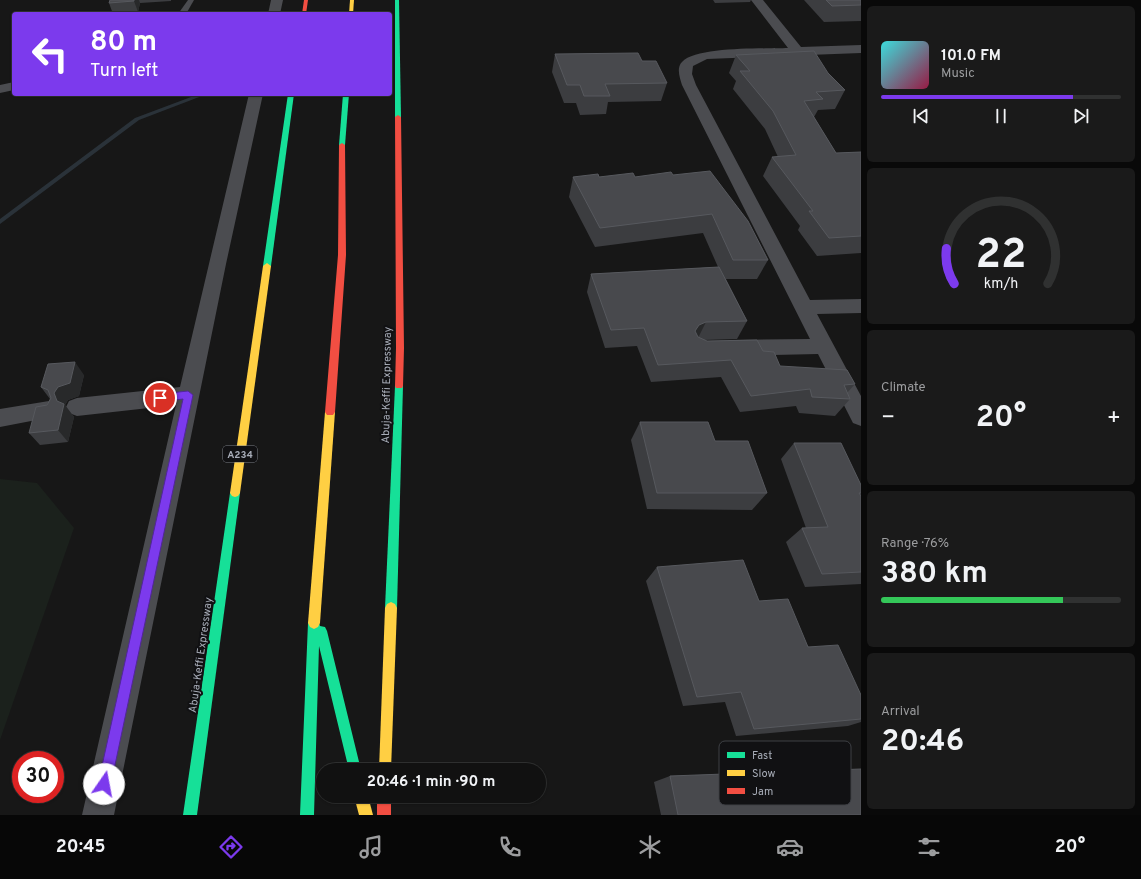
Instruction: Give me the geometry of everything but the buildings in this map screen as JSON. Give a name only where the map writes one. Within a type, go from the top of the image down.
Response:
[{"type":"highway","points":[[304,12],[306,0]]},
{"type":"highway","points":[[352,0],[352,12]]},
{"type":"highway","points":[[389,12],[397,1]]},
{"type":"highway","name":"Abuja-Keffi Expressway","points":[[385,763],[400,348],[397,1]]},
{"type":"highway","name":"Abuja-Keffi Expressway","points":[[190,815],[291,96]]},
{"type":"highway","points":[[307,815],[315,609],[342,255],[342,134],[346,96]]},
{"type":"highway","points":[[315,609],[353,763]]},
{"type":"highway","points":[[181,815],[196,774]]},
{"type":"highway","points":[[363,803],[366,815]]},
{"type":"highway","points":[[384,803],[384,815]]},
{"type":"street","points":[[274,12],[277,0]]},
{"type":"street","points":[[757,0],[797,51]]},
{"type":"street","points":[[861,49],[706,55],[696,58],[687,64],[685,74],[802,307],[861,417]]},
{"type":"street","points":[[0,89],[12,86]]},
{"type":"street","points":[[98,815],[188,395],[256,96]]},
{"type":"street","points":[[802,307],[861,306]]},
{"type":"street","points":[[714,349],[823,346]]},
{"type":"street","points":[[77,407],[188,395]]},
{"type":"street","points":[[0,418],[49,410]]},
{"type":"lane","points":[[183,12],[191,0]]},
{"type":"shaded area","points":[[0,479],[37,483],[74,528],[0,740]]},
{"type":"waterway","points":[[0,222],[137,119],[199,96]]},
{"type":"traffic: fast","points":[[397,0],[398,117]]},
{"type":"traffic: fast","points":[[267,266],[291,96]]},
{"type":"traffic: fast","points":[[342,145],[346,96]]},
{"type":"traffic: fast","points":[[391,608],[399,386]]},
{"type":"traffic: fast","points":[[190,815],[235,493]]},
{"type":"traffic: fast","points":[[307,815],[314,623]]},
{"type":"traffic: fast","points":[[321,631],[353,763]]},
{"type":"traffic: slow","points":[[351,12],[352,0]]},
{"type":"traffic: slow","points":[[235,493],[267,266]]},
{"type":"traffic: slow","points":[[314,623],[330,412]]},
{"type":"traffic: slow","points":[[385,763],[391,608]]},
{"type":"traffic: slow","points":[[363,803],[366,815]]},
{"type":"traffic: jam","points":[[304,12],[306,0]]},
{"type":"traffic: jam","points":[[398,117],[399,386]]},
{"type":"traffic: jam","points":[[330,412],[342,255],[342,145]]},
{"type":"traffic: jam","points":[[384,803],[384,815]]},
{"type":"route","points":[[104,784],[188,395],[160,398]]}]
